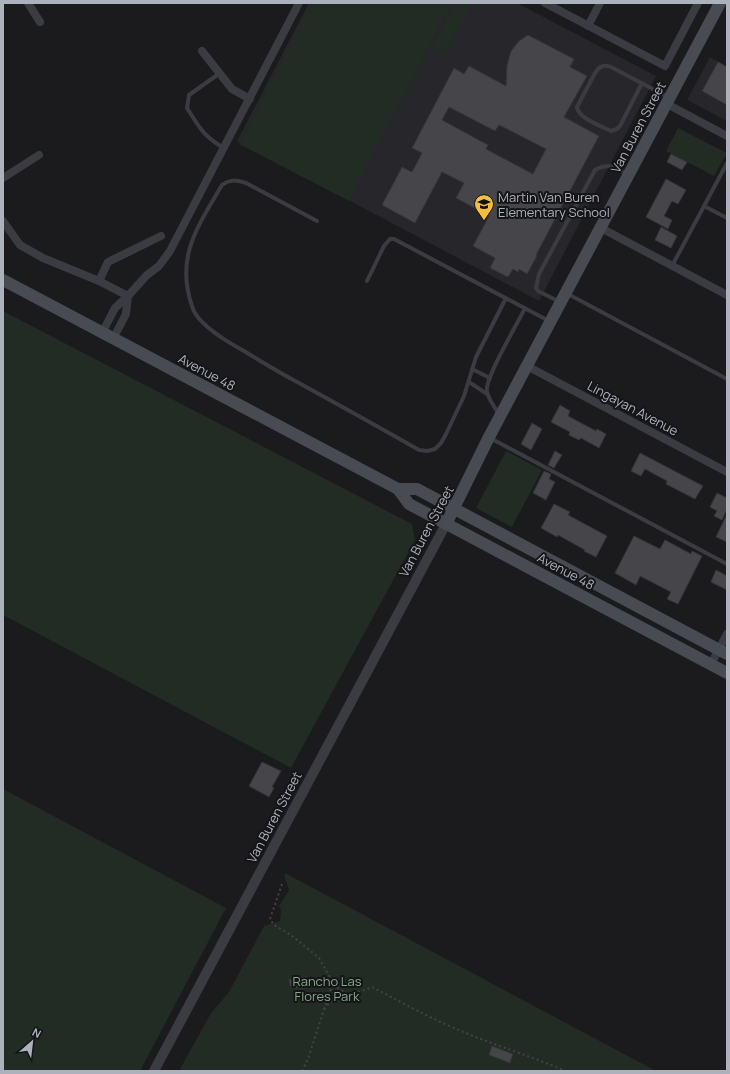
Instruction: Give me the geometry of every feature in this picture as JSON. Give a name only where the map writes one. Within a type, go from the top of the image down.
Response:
[{"type":"main road","name":"Van Buren Street","points":[[446,524],[500,416],[720,3]]},
{"type":"main road","name":"Avenue 48","points":[[3,280],[398,489],[409,504],[727,673]]},
{"type":"main road","name":"Avenue 48","points":[[398,489],[417,489],[723,652]]},
{"type":"street","points":[[28,3],[40,22]]},
{"type":"street","points":[[108,336],[115,308],[147,275],[159,266],[170,251],[299,3]]},
{"type":"street","points":[[545,3],[665,66],[698,3]]},
{"type":"street","points":[[588,26],[600,3]]},
{"type":"street","points":[[202,51],[232,89],[250,99]]},
{"type":"street","points":[[668,101],[727,136]]},
{"type":"street","points":[[3,178],[39,155]]},
{"type":"street","points":[[3,222],[20,245],[43,258],[99,280],[128,296]]},
{"type":"street","points":[[601,228],[727,295]]},
{"type":"street","points":[[99,280],[108,262],[161,236]]},
{"type":"street","points":[[108,336],[126,314],[128,296]]},
{"type":"street","name":"Lingayan Avenue","points":[[527,366],[727,472]]},
{"type":"street","name":"Van Buren Street","points":[[154,1071],[446,524]]},
{"type":"street","points":[[711,664],[723,652],[727,634]]},
{"type":"lane","points":[[642,83],[617,130],[610,131],[579,114],[577,107],[588,87],[598,69],[606,65],[642,83],[668,101]]},
{"type":"lane","points":[[220,73],[189,95],[187,108],[203,133],[212,142],[224,148]]},
{"type":"lane","points":[[672,266],[727,163]]},
{"type":"lane","points":[[629,175],[610,166],[604,166],[592,174],[540,274],[536,283],[536,288],[563,298],[727,379]]},
{"type":"lane","points":[[317,221],[238,180],[228,181],[222,185],[200,223],[187,255],[186,273],[192,308],[201,321],[218,335],[279,372],[418,450],[427,451],[435,449],[441,443],[469,382],[472,369],[485,338],[506,298]]},
{"type":"lane","points":[[704,206],[727,218]]},
{"type":"lane","points":[[367,281],[384,246],[390,239],[394,239],[551,322]]},
{"type":"lane","points":[[500,416],[488,394],[487,386],[525,308]]},
{"type":"lane","points":[[472,369],[490,378]]},
{"type":"lane","points":[[469,382],[488,394]]},
{"type":"lane","points":[[489,437],[727,564]]},
{"type":"path","points":[[282,884],[270,919],[274,925],[291,935],[318,958],[337,988],[348,993]]},
{"type":"path","points":[[302,1071],[308,1059],[333,982]]},
{"type":"path","points":[[324,1009],[338,996],[348,993],[360,993],[372,987],[452,1028],[565,1071]]},
{"type":"shaded area","name":"Martin Van Buren Elementary School","points":[[309,3],[517,3],[656,76],[539,301],[237,141]]},
{"type":"shaded area","points":[[710,57],[727,66],[727,121],[687,100]]},
{"type":"green space","points":[[312,3],[452,3],[349,201],[239,144]]},
{"type":"green space","points":[[455,3],[472,3],[445,54],[432,47]]},
{"type":"green space","points":[[678,128],[727,153],[714,176],[666,151]]},
{"type":"green space","points":[[3,311],[412,524],[415,540],[291,768],[3,615]]},
{"type":"green space","points":[[506,451],[542,470],[512,527],[476,508]]},
{"type":"green space","points":[[3,789],[226,908],[140,1071],[3,1071]]},
{"type":"green space","name":"Rancho Las Flores Park","points":[[285,873],[656,1071],[183,1071],[180,1069],[211,1013],[229,992],[264,926],[280,921],[281,910],[279,906],[289,890],[284,875]]},
{"type":"building","points":[[528,35],[574,59],[570,67],[587,76],[564,117],[599,136],[527,274],[519,269],[518,272],[513,269],[508,277],[490,268],[495,258],[473,246],[489,216],[456,198],[464,183],[442,172],[415,223],[382,205],[402,167],[412,172],[422,153],[412,148],[454,68],[464,74],[469,66],[506,86],[507,65],[511,51],[519,41]],"holes":[[[449,107],[495,131],[499,125],[546,149],[533,174],[486,149],[488,145],[442,120]]]},
{"type":"building","points":[[718,62],[727,67],[727,105],[702,91]]},
{"type":"building","points":[[671,154],[687,162],[682,170],[667,162]]},
{"type":"building","points":[[666,179],[686,190],[678,204],[672,201],[664,216],[672,220],[668,229],[646,217]]},
{"type":"building","points":[[661,227],[677,236],[671,248],[655,240]]},
{"type":"building","points":[[560,405],[570,411],[568,416],[596,431],[597,429],[606,434],[599,448],[581,438],[579,440],[569,435],[570,432],[551,422]]},
{"type":"building","points":[[532,423],[542,429],[531,450],[521,444]]},
{"type":"building","points":[[555,451],[562,455],[554,468],[548,465]]},
{"type":"building","points":[[640,453],[703,486],[695,499],[666,484],[667,481],[645,469],[641,476],[631,471]]},
{"type":"building","points":[[544,471],[551,474],[549,479],[555,482],[546,500],[533,493]]},
{"type":"building","points":[[717,493],[727,498],[727,509],[722,520],[714,516],[717,511],[710,507]]},
{"type":"building","points":[[554,504],[570,512],[568,515],[607,536],[596,557],[558,535],[557,537],[541,528]]},
{"type":"building","points":[[727,514],[727,542],[716,537]]},
{"type":"building","points":[[634,536],[660,549],[665,540],[691,554],[692,551],[702,556],[678,604],[667,599],[671,592],[640,576],[636,585],[615,573]]},
{"type":"building","points":[[716,570],[727,576],[727,590],[711,582]]},
{"type":"building","points":[[262,762],[281,771],[272,787],[274,788],[269,797],[249,786]]},
{"type":"building","points":[[294,977],[312,978],[312,986],[307,986],[307,988],[294,988],[294,986],[290,986],[289,979],[294,979]]},
{"type":"building","points":[[492,1046],[513,1054],[510,1063],[489,1055]]},
{"type":"place","name":"Martin Van Buren Elementary School","points":[[484,221]]}]
